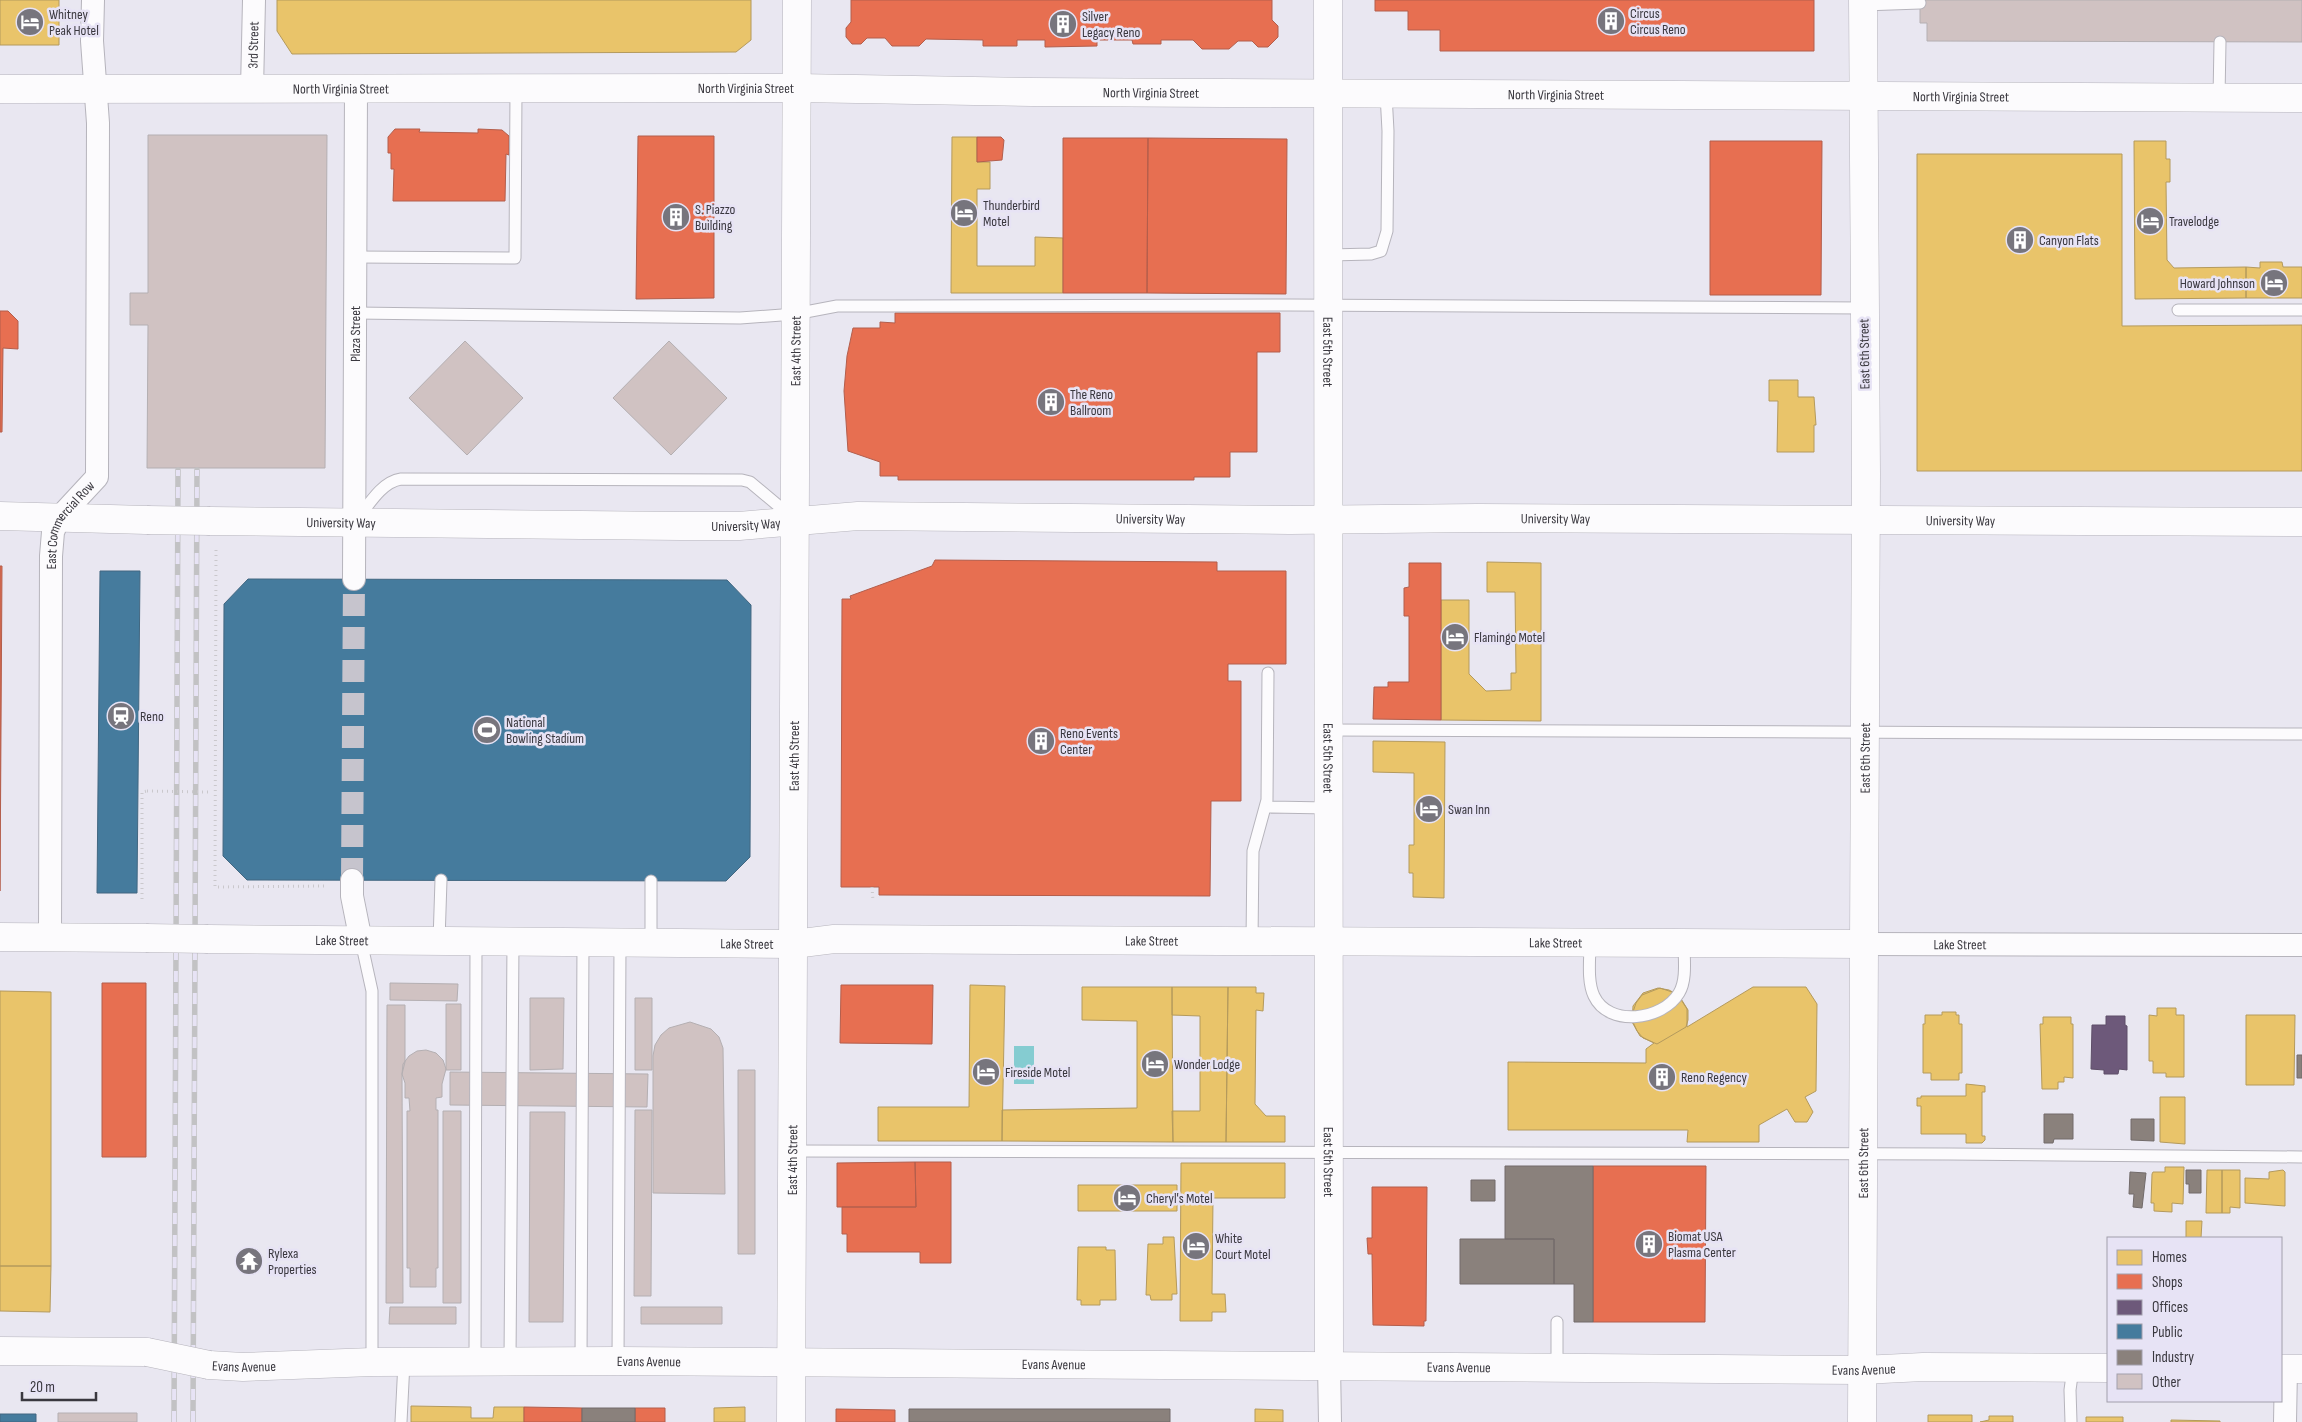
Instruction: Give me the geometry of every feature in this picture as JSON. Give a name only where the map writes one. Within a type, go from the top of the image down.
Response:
[{"type":"main road","name":"East 4th Street","points":[[791,1422],[797,0]]},
{"type":"main road","name":"East 5th Street","points":[[1328,0],[1330,255],[1329,1365]]},
{"type":"main road","name":"East 6th Street","points":[[1862,1422],[1865,732],[1863,2]]},
{"type":"main road","name":"North Virginia Street","points":[[0,89],[797,88],[1386,94],[2302,98]]},
{"type":"main road","name":"University Way","points":[[0,516],[210,521],[690,526],[739,526],[858,516],[1330,520],[1477,518],[2302,522]]},
{"type":"main road","name":"Lake Street","points":[[0,937],[794,944],[834,939],[1252,943],[1590,942],[1864,944]]},
{"type":"main road","name":"Evans Avenue","points":[[0,1350],[147,1352],[209,1365],[243,1367],[372,1362],[618,1361],[1557,1366],[1862,1370],[1923,1367],[2107,1368]]},
{"type":"street","name":"East Commercial Row","points":[[50,937],[51,556],[54,532],[59,518],[97,477],[98,123],[92,41],[93,0]]},
{"type":"street","name":"3rd Street","points":[[252,89],[254,0]]},
{"type":"street","name":"Plaza Street","points":[[354,579],[356,90]]},
{"type":"street","points":[[352,880],[352,896],[361,940]]},
{"type":"street","name":"Lake Street","points":[[1864,944],[2302,945]]},
{"type":"street","name":"East 5th Street","points":[[1329,1365],[1330,1422]]},
{"type":"street","points":[[2285,1422],[2290,1369]]},
{"type":"lane","points":[[1863,2],[1920,3]]},
{"type":"lane","points":[[2219,98],[2220,42]]},
{"type":"lane","points":[[356,258],[514,258],[516,89]]},
{"type":"lane","points":[[1330,255],[1371,254],[1381,251],[1385,243],[1387,231],[1388,131],[1386,94]]},
{"type":"lane","points":[[356,312],[740,318],[795,314],[837,306],[1330,305],[1864,308]]},
{"type":"lane","points":[[2178,310],[2302,310]]},
{"type":"lane","points":[[354,523],[383,488],[392,480],[401,479],[742,480],[750,482],[796,521]]},
{"type":"lane","points":[[1252,943],[1253,851],[1265,807],[1268,672]]},
{"type":"lane","points":[[1329,730],[2302,734]]},
{"type":"lane","points":[[1265,807],[1329,808]]},
{"type":"lane","points":[[439,941],[441,880]]},
{"type":"lane","points":[[651,880],[651,943]]},
{"type":"lane","points":[[361,940],[372,991],[372,1362]]},
{"type":"lane","points":[[475,1361],[476,941]]},
{"type":"lane","points":[[510,1361],[513,941]]},
{"type":"lane","points":[[581,1361],[584,942]]},
{"type":"lane","points":[[1590,942],[1592,991],[1595,998],[1608,1010],[1626,1016],[1640,1016],[1658,1012],[1670,1005],[1679,993],[1683,982],[1684,944]]},
{"type":"lane","points":[[618,1361],[620,943]]},
{"type":"lane","points":[[793,1151],[1328,1154],[1451,1159],[1863,1154],[2302,1158]]},
{"type":"lane","points":[[1557,1322],[1557,1366]]},
{"type":"lane","points":[[401,1422],[404,1362]]},
{"type":"lane","points":[[2071,1422],[2070,1390],[2073,1368]]},
{"type":"path","points":[[216,550],[215,887],[325,886]]},
{"type":"path","points":[[142,899],[142,792],[216,792]]},
{"type":"path","points":[[872,887],[872,901]]},
{"type":"water","points":[[1014,1046],[1034,1046],[1034,1084],[1014,1084]]},
{"type":"building: Homes","name":"Whitney Peak Hotel","points":[[0,0],[59,0],[59,45],[0,45]]},
{"type":"building: Homes","points":[[277,0],[751,0],[751,40],[736,52],[292,54],[277,31]]},
{"type":"building: Homes","name":"Thunderbird Motel","points":[[952,137],[977,137],[977,162],[990,162],[990,189],[977,189],[977,266],[1035,266],[1035,237],[1063,238],[1063,293],[951,293]]},
{"type":"building: Homes","name":"Travelodge","points":[[2134,141],[2166,141],[2166,159],[2170,159],[2170,182],[2166,182],[2167,260],[2174,268],[2246,267],[2246,298],[2135,299]]},
{"type":"building: Homes","name":"Canyon Flats","points":[[1917,154],[2122,154],[2122,326],[2302,325],[2302,471],[1917,471]]},
{"type":"building: Homes","name":"Howard Johnson","points":[[2260,262],[2282,262],[2283,267],[2302,267],[2302,298],[2246,298],[2246,267],[2260,268]]},
{"type":"building: Homes","points":[[1769,380],[1798,380],[1798,397],[1814,397],[1816,425],[1814,425],[1814,452],[1777,452],[1778,401],[1769,401]]},
{"type":"building: Homes","name":"Flamingo Motel","points":[[1487,562],[1541,563],[1541,721],[1441,720],[1441,600],[1469,600],[1469,674],[1486,691],[1511,690],[1511,673],[1516,673],[1515,592],[1487,592]]},
{"type":"building: Homes","name":"Swan Inn","points":[[1373,741],[1445,742],[1444,898],[1413,897],[1413,873],[1409,873],[1409,845],[1414,845],[1414,773],[1373,772]]},
{"type":"building: Homes","name":"Fireside Motel","points":[[970,985],[1005,986],[1002,1141],[878,1141],[878,1107],[969,1107]]},
{"type":"building: Homes","name":"Wonder Lodge","points":[[1082,987],[1172,987],[1173,1142],[1002,1141],[1002,1110],[1137,1108],[1137,1021],[1082,1020]]},
{"type":"building: Homes","points":[[1172,987],[1228,987],[1226,1142],[1173,1142],[1172,1111],[1200,1111],[1200,1016],[1172,1015]]},
{"type":"building: Homes","points":[[1228,987],[1256,987],[1256,993],[1264,993],[1263,1011],[1256,1010],[1255,1104],[1266,1116],[1285,1116],[1285,1142],[1226,1142]]},
{"type":"building: Homes","name":"Reno Regency","points":[[1753,987],[1806,987],[1817,1004],[1816,1091],[1805,1097],[1813,1112],[1807,1122],[1795,1122],[1787,1109],[1759,1125],[1759,1142],[1687,1142],[1688,1130],[1508,1130],[1508,1062],[1646,1063],[1646,1049],[1654,1043],[1640,1036],[1632,1022],[1633,1006],[1643,993],[1658,988],[1669,990],[1678,995],[1687,1009],[1687,1027]]},
{"type":"building: Homes","points":[[1660,988],[1678,994],[1688,1010],[1688,1020],[1686,1027],[1657,1044],[1643,1038],[1637,1031],[1633,1022],[1633,1012],[1636,1003],[1642,995]]},
{"type":"building: Homes","points":[[0,991],[51,992],[51,1266],[0,1266]]},
{"type":"building: Homes","points":[[2157,1008],[2176,1008],[2176,1015],[2184,1015],[2184,1077],[2166,1077],[2166,1073],[2153,1073],[2153,1061],[2149,1061],[2149,1015],[2157,1016]]},
{"type":"building: Homes","points":[[1942,1012],[1956,1012],[1956,1015],[1959,1015],[1959,1024],[1962,1024],[1962,1073],[1959,1073],[1959,1080],[1931,1080],[1931,1073],[1923,1073],[1923,1024],[1925,1024],[1925,1015],[1942,1015]]},
{"type":"building: Homes","points":[[2246,1015],[2295,1015],[2294,1085],[2246,1085]]},
{"type":"building: Homes","points":[[2043,1017],[2071,1017],[2071,1024],[2073,1024],[2073,1078],[2064,1077],[2064,1082],[2058,1082],[2058,1089],[2042,1089],[2040,1024],[2043,1024]]},
{"type":"building: Homes","points":[[1966,1084],[1985,1086],[1985,1092],[1982,1092],[1982,1136],[1985,1136],[1985,1140],[1982,1143],[1966,1143],[1966,1134],[1921,1134],[1921,1106],[1917,1106],[1917,1098],[1921,1098],[1921,1096],[1966,1096]]},
{"type":"building: Homes","points":[[2160,1097],[2185,1097],[2185,1144],[2160,1142]]},
{"type":"building: Homes","name":"White Court Motel","points":[[1181,1163],[1285,1163],[1285,1198],[1213,1198],[1212,1294],[1225,1294],[1226,1312],[1212,1312],[1212,1321],[1180,1321]]},
{"type":"building: Homes","points":[[2165,1167],[2184,1167],[2183,1204],[2172,1203],[2172,1212],[2154,1211],[2154,1203],[2151,1203],[2152,1174],[2153,1172],[2165,1172]]},
{"type":"building: Homes","points":[[2207,1170],[2222,1170],[2222,1213],[2206,1213]]},
{"type":"building: Homes","points":[[2222,1170],[2240,1170],[2240,1208],[2230,1207],[2230,1213],[2222,1213]]},
{"type":"building: Homes","points":[[2283,1170],[2285,1172],[2285,1206],[2245,1203],[2245,1178],[2269,1179],[2269,1172]]},
{"type":"building: Homes","name":"Cheryl's Motel","points":[[1078,1185],[1177,1185],[1177,1211],[1078,1211]]},
{"type":"building: Homes","points":[[2186,1221],[2202,1221],[2201,1237],[2186,1237]]},
{"type":"building: Homes","points":[[1163,1237],[1174,1237],[1177,1294],[1172,1294],[1172,1300],[1151,1300],[1150,1295],[1146,1295],[1148,1244],[1163,1244]]},
{"type":"building: Homes","points":[[1078,1247],[1106,1247],[1106,1250],[1115,1250],[1116,1300],[1100,1300],[1100,1305],[1081,1305],[1081,1300],[1077,1300]]},
{"type":"building: Homes","points":[[0,1266],[51,1266],[50,1312],[0,1311]]},
{"type":"building: Homes","points":[[411,1406],[471,1407],[471,1418],[493,1418],[494,1407],[524,1407],[524,1422],[411,1422]]},
{"type":"building: Homes","points":[[745,1407],[745,1422],[714,1422],[714,1408]]},
{"type":"building: Homes","points":[[1255,1409],[1283,1410],[1283,1422],[1255,1422]]},
{"type":"building: Homes","points":[[1928,1415],[1972,1415],[1972,1422],[1928,1422]]},
{"type":"building: Homes","points":[[1989,1416],[2013,1416],[2013,1422],[1980,1422],[1989,1420]]},
{"type":"building: Homes","points":[[2086,1417],[2123,1417],[2123,1422],[2086,1422]]},
{"type":"building: Homes","points":[[2171,1420],[2220,1421],[2220,1422],[2171,1422]]},
{"type":"building: Shops","name":"Silver Legacy Reno","points":[[851,0],[1272,0],[1272,20],[1278,26],[1278,37],[1268,47],[1258,47],[1252,41],[1238,41],[1229,49],[1202,49],[1193,40],[1161,40],[1161,44],[1133,44],[1132,40],[1097,40],[1097,46],[1045,47],[1045,40],[1017,40],[1017,46],[983,46],[983,40],[926,39],[919,46],[892,46],[885,38],[867,38],[861,44],[852,44],[846,37],[846,28],[851,22]]},
{"type":"building: Shops","name":"Circus Circus Reno","points":[[1375,0],[1814,0],[1814,51],[1440,51],[1440,30],[1408,30],[1408,11],[1375,11]]},
{"type":"building: Shops","points":[[395,129],[420,129],[419,132],[478,133],[478,129],[502,130],[509,136],[509,155],[506,154],[505,201],[393,201],[394,169],[391,169],[391,153],[388,153],[388,137]]},
{"type":"building: Shops","name":"S. Piazzo Building","points":[[638,136],[714,136],[714,298],[636,299]]},
{"type":"building: Shops","points":[[977,137],[1001,137],[1004,140],[1002,160],[977,162]]},
{"type":"building: Shops","points":[[1063,138],[1148,138],[1147,293],[1063,293]]},
{"type":"building: Shops","points":[[1148,138],[1287,139],[1286,294],[1147,293]]},
{"type":"building: Shops","points":[[1710,141],[1822,141],[1821,295],[1710,295]]},
{"type":"building: Shops","points":[[0,311],[8,311],[18,321],[18,349],[3,348],[2,432],[0,432]]},
{"type":"building: Shops","name":"The Reno Ballroom","points":[[895,313],[1280,313],[1280,352],[1257,352],[1257,452],[1230,452],[1230,477],[1194,477],[1194,480],[898,480],[898,476],[880,476],[880,462],[848,451],[844,391],[847,356],[853,328],[880,328],[880,322],[895,323]]},
{"type":"building: Shops","name":"Reno Events Center","points":[[935,560],[1217,562],[1217,571],[1286,571],[1286,664],[1228,664],[1228,681],[1241,681],[1241,801],[1211,801],[1210,896],[879,895],[879,887],[841,887],[842,599],[851,599],[850,596],[932,566]]},
{"type":"building: Shops","points":[[1409,563],[1441,563],[1441,720],[1373,719],[1374,687],[1388,687],[1388,682],[1409,682],[1409,616],[1404,616],[1404,588],[1409,587]]},
{"type":"building: Shops","points":[[0,566],[2,566],[0,891]]},
{"type":"building: Shops","points":[[102,983],[146,983],[146,1157],[102,1157]]},
{"type":"building: Shops","points":[[841,985],[933,985],[932,1044],[840,1043]]},
{"type":"building: Shops","points":[[915,1162],[951,1162],[951,1263],[920,1263],[920,1252],[847,1252],[847,1234],[842,1234],[842,1207],[916,1207]]},
{"type":"building: Shops","points":[[915,1162],[916,1207],[837,1207],[837,1163]]},
{"type":"building: Shops","name":"Biomat USA Plasma Center","points":[[1593,1166],[1706,1166],[1705,1322],[1593,1322]]},
{"type":"building: Shops","points":[[1372,1187],[1427,1187],[1426,1321],[1424,1321],[1424,1326],[1373,1325],[1372,1254],[1368,1254],[1367,1238],[1372,1238]]},
{"type":"building: Shops","points":[[524,1407],[582,1408],[582,1422],[524,1422]]},
{"type":"building: Shops","points":[[635,1408],[665,1408],[665,1422],[635,1422]]},
{"type":"building: Shops","points":[[836,1409],[895,1410],[895,1422],[836,1422]]},
{"type":"building: Offices","points":[[2106,1016],[2125,1016],[2125,1025],[2127,1026],[2127,1070],[2119,1069],[2118,1074],[2104,1074],[2104,1070],[2091,1069],[2092,1025],[2106,1025]]},
{"type":"building: Public","name":"Reno","points":[[100,571],[140,571],[137,893],[97,893]]},
{"type":"building: Public","name":"National Bowling Stadium","points":[[248,579],[727,580],[751,605],[750,857],[726,881],[247,880],[223,856],[224,604]]},
{"type":"building: Public","points":[[0,1414],[36,1414],[36,1422],[0,1422]]},
{"type":"building: Industry","points":[[2297,1055],[2302,1055],[2302,1078],[2297,1078]]},
{"type":"building: Industry","points":[[2044,1114],[2073,1114],[2073,1139],[2054,1139],[2053,1143],[2044,1143]]},
{"type":"building: Industry","points":[[2131,1119],[2154,1119],[2154,1141],[2131,1140]]},
{"type":"building: Industry","points":[[1505,1166],[1593,1166],[1593,1322],[1574,1322],[1574,1284],[1554,1284],[1554,1239],[1505,1239]]},
{"type":"building: Industry","points":[[2186,1170],[2201,1170],[2201,1193],[2189,1193],[2189,1184],[2186,1184]]},
{"type":"building: Industry","points":[[2130,1172],[2146,1173],[2142,1208],[2133,1207],[2134,1194],[2129,1194]]},
{"type":"building: Industry","points":[[1471,1180],[1495,1180],[1495,1201],[1471,1201]]},
{"type":"building: Industry","points":[[1460,1239],[1554,1239],[1554,1284],[1460,1284]]},
{"type":"building: Industry","points":[[582,1408],[635,1408],[635,1422],[582,1422]]},
{"type":"building: Industry","points":[[909,1409],[1170,1409],[1170,1422],[909,1422]]},
{"type":"building: Other","points":[[1920,0],[2302,0],[2302,42],[1927,41],[1927,23],[1920,23]]},
{"type":"building: Other","points":[[148,135],[327,135],[325,468],[147,468],[148,325],[130,325],[130,293],[148,293]]},
{"type":"building: Other","points":[[465,341],[523,398],[467,455],[409,398]]},
{"type":"building: Other","points":[[669,341],[727,398],[671,455],[613,398]]},
{"type":"building: Other","points":[[390,983],[458,984],[457,1001],[390,1000]]},
{"type":"building: Other","points":[[530,998],[564,998],[563,1069],[530,1070]]},
{"type":"building: Other","points":[[635,998],[652,998],[652,1070],[635,1070]]},
{"type":"building: Other","points":[[446,1004],[461,1004],[461,1070],[446,1070]]},
{"type":"building: Other","points":[[387,1005],[405,1005],[405,1062],[402,1074],[403,1303],[386,1303]]},
{"type":"building: Other","points":[[690,1022],[711,1029],[719,1037],[723,1048],[725,1194],[653,1193],[653,1056],[655,1045],[661,1035],[669,1028]]},
{"type":"building: Other","points":[[426,1050],[436,1053],[443,1060],[446,1069],[442,1084],[442,1097],[436,1098],[436,1110],[438,1110],[438,1268],[436,1268],[436,1287],[410,1287],[410,1268],[407,1268],[407,1111],[410,1111],[409,1098],[405,1098],[405,1083],[402,1074],[403,1064],[409,1056],[417,1051]]},
{"type":"building: Other","points":[[738,1070],[755,1070],[755,1254],[738,1254]]},
{"type":"building: Other","points":[[450,1072],[648,1074],[647,1107],[450,1105]]},
{"type":"building: Other","points":[[635,1110],[652,1110],[651,1296],[634,1296]]},
{"type":"building: Other","points":[[443,1111],[461,1111],[461,1303],[443,1303]]},
{"type":"building: Other","points":[[530,1112],[565,1112],[563,1322],[529,1322]]},
{"type":"building: Other","points":[[390,1307],[456,1307],[456,1324],[389,1324]]},
{"type":"building: Other","points":[[641,1307],[722,1307],[722,1324],[641,1324]]},
{"type":"building: Other","points":[[58,1413],[137,1413],[137,1422],[58,1422]]},
{"type":"tunnel","points":[[352,880],[354,579]]},
{"type":"railway","points":[[174,1422],[178,470]]},
{"type":"railway","points":[[193,1422],[197,470]]},
{"type":"place","name":"Circus Circus Reno","points":[[1611,21]]},
{"type":"place","name":"Whitney Peak Hotel","points":[[30,22]]},
{"type":"place","name":"Silver Legacy Reno","points":[[1063,24]]},
{"type":"place","name":"Thunderbird Motel","points":[[964,213]]},
{"type":"place","name":"S. Piazzo Building","points":[[676,217]]},
{"type":"place","name":"Travelodge","points":[[2150,221]]},
{"type":"place","name":"Canyon Flats","points":[[2020,240]]},
{"type":"place","name":"Howard Johnson","points":[[2274,283]]},
{"type":"place","name":"The Reno Ballroom","points":[[1051,402]]},
{"type":"place","name":"Flamingo Motel","points":[[1455,637]]},
{"type":"place","name":"Reno","points":[[121,716]]},
{"type":"place","name":"National Bowling Stadium","points":[[487,730]]},
{"type":"place","name":"Reno Events Center","points":[[1041,741]]},
{"type":"place","name":"Swan Inn","points":[[1429,809]]},
{"type":"place","name":"Wonder Lodge","points":[[1155,1064]]},
{"type":"place","name":"Fireside Motel","points":[[986,1072]]},
{"type":"place","name":"Reno Regency","points":[[1662,1077]]},
{"type":"place","name":"Cheryl's Motel","points":[[1127,1198]]},
{"type":"place","name":"Biomat USA Plasma Center","points":[[1649,1244]]},
{"type":"place","name":"White Court Motel","points":[[1196,1246]]},
{"type":"place","name":"Rylexa Properties","points":[[249,1261]]}]
